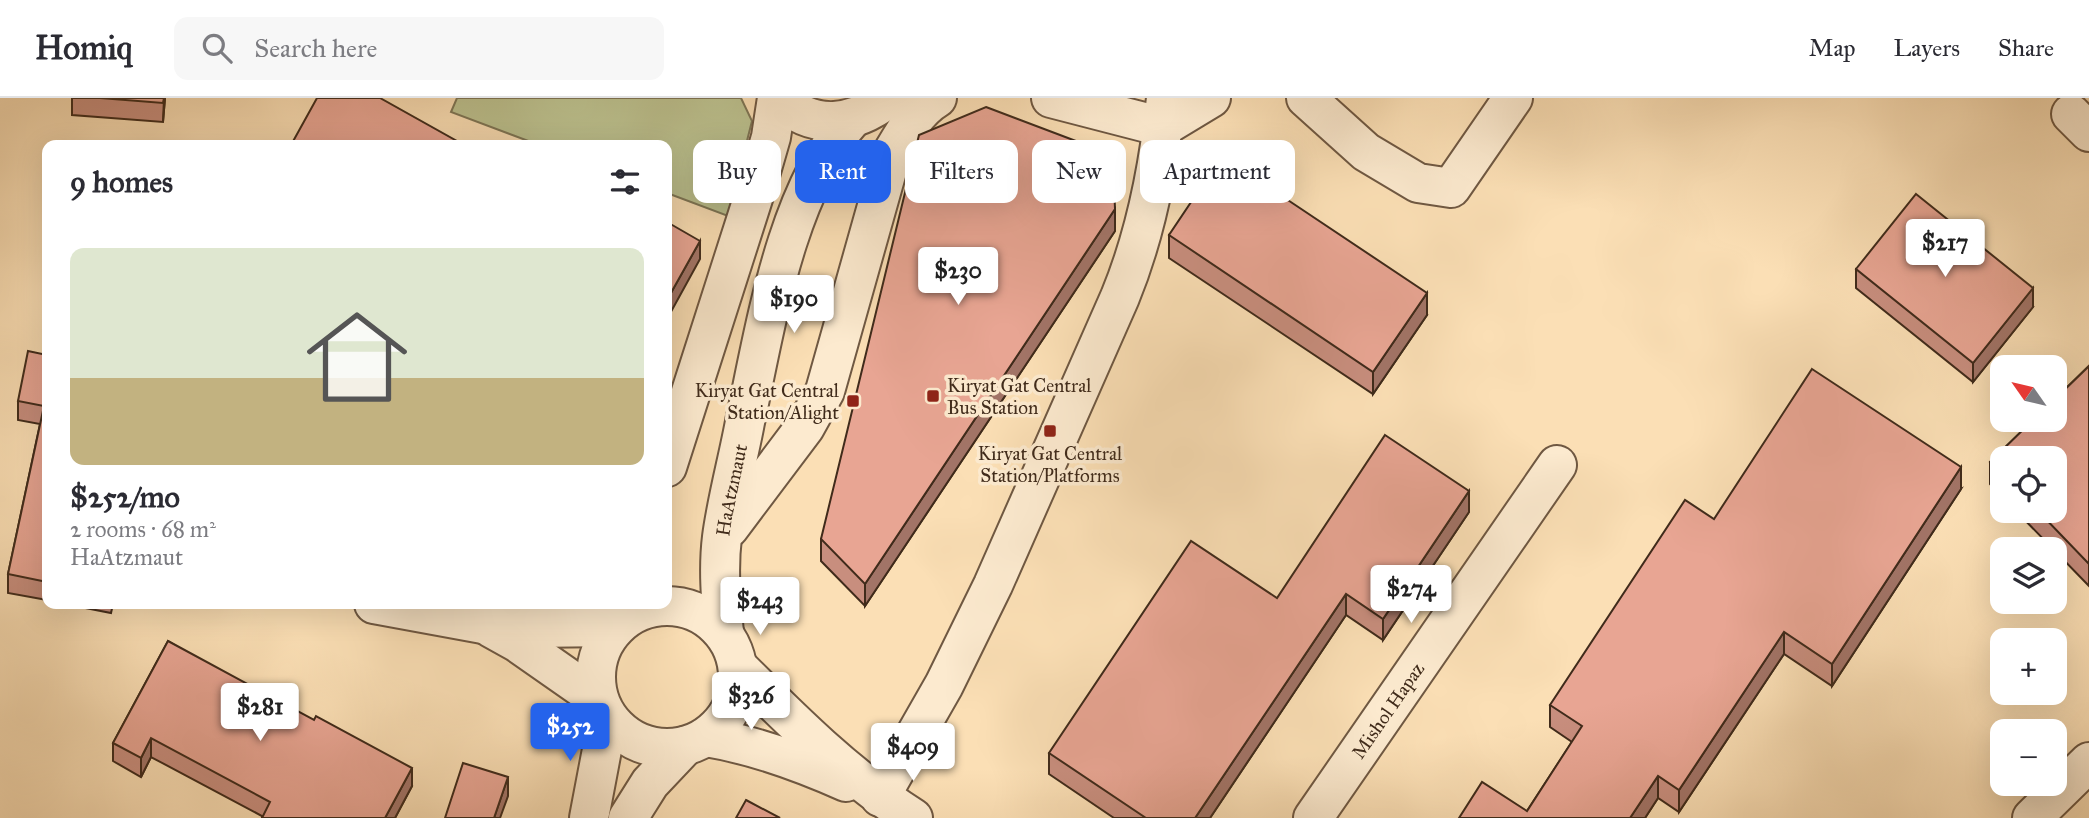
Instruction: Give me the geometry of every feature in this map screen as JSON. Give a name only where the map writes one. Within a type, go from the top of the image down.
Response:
[{"type":"street","points":[[672,451],[756,189],[771,137],[778,98],[803,116],[822,122],[852,120],[870,113],[890,98]]},
{"type":"street","points":[[722,538],[805,427],[825,391],[905,98]]},
{"type":"street","points":[[892,153],[908,128],[929,103],[937,98]]},
{"type":"street","points":[[1051,98],[1165,113],[1210,98]]},
{"type":"street","points":[[1306,98],[1366,152],[1418,183],[1451,188],[1498,103]]},
{"type":"street","points":[[880,797],[968,636],[1139,250],[1165,113]]},
{"type":"street","name":"HaAtzmaut","points":[[731,650],[719,584],[722,538],[764,334],[788,244],[813,173],[831,142],[852,120]]},
{"type":"street","name":"Mishol Hapaz","points":[[1313,818],[1557,465]]},
{"type":"street","points":[[672,607],[680,607],[709,618],[731,650],[802,729],[880,797],[913,818]]},
{"type":"street","points":[[401,609],[483,624],[527,628],[625,615],[645,609]]},
{"type":"street","points":[[589,818],[603,709],[597,661],[604,642],[625,615]]},
{"type":"street","points":[[483,624],[518,643],[603,709],[623,734],[642,744],[664,749],[696,742],[739,743],[777,755],[880,797]]},
{"type":"street","points":[[628,818],[650,783],[732,707],[738,687],[731,650]]},
{"type":"street","points":[[2032,818],[2089,762]]},
{"type":"green space","points":[[457,98],[741,98],[752,121],[747,140],[693,140],[693,203],[672,195],[672,140],[526,140],[451,112]]},
{"type":"green space","points":[[694,203],[731,203],[728,216]]},
{"type":"building","points":[[100,98],[164,98],[163,103]]},
{"type":"building","points":[[317,98],[380,98],[455,140],[294,140]]},
{"type":"building","name":"Kiryat Gat Central Bus Station","points":[[986,107],[1073,140],[1032,140],[1032,203],[1115,203],[1115,209],[865,584],[821,539],[905,193],[905,203],[1018,203],[1018,140],[918,140],[919,135]]},
{"type":"building","points":[[1916,194],[2033,288],[1973,363],[1856,269]]},
{"type":"building","points":[[1190,203],[1292,203],[1427,293],[1373,372],[1169,235]]},
{"type":"building","points":[[672,225],[700,241],[672,291]]},
{"type":"building","points":[[28,351],[42,354],[42,406],[18,401]]},
{"type":"building","points":[[2089,366],[2089,564],[2067,541],[2067,537],[2063,537],[2050,523],[2067,523],[2067,446],[2006,446],[2021,432],[2067,432],[2067,387]]},
{"type":"building","points":[[1812,369],[1961,467],[1832,664],[1784,632],[1679,790],[1658,776],[1630,818],[1459,818],[1482,782],[1527,811],[1582,726],[1550,705],[1685,500],[1714,519]]},
{"type":"building","points":[[42,415],[42,581],[8,574]]},
{"type":"building","points":[[1385,435],[1469,491],[1383,619],[1346,594],[1195,818],[1146,818],[1049,753],[1191,541],[1277,598]]},
{"type":"building","points":[[168,641],[314,720],[316,716],[412,768],[385,818],[262,818],[270,802],[151,738],[141,758],[113,743]]},
{"type":"building","points":[[463,763],[508,777],[494,818],[445,818]]},
{"type":"building","points":[[746,800],[780,818],[736,818]]},
{"type":"place","name":"Kiryat Gat Central Bus Station","points":[[933,396]]},
{"type":"place","name":"Kiryat Gat Central Station/Alight","points":[[853,401]]},
{"type":"place","name":"Kiryat Gat Central Station/Platforms","points":[[1050,431]]}]
